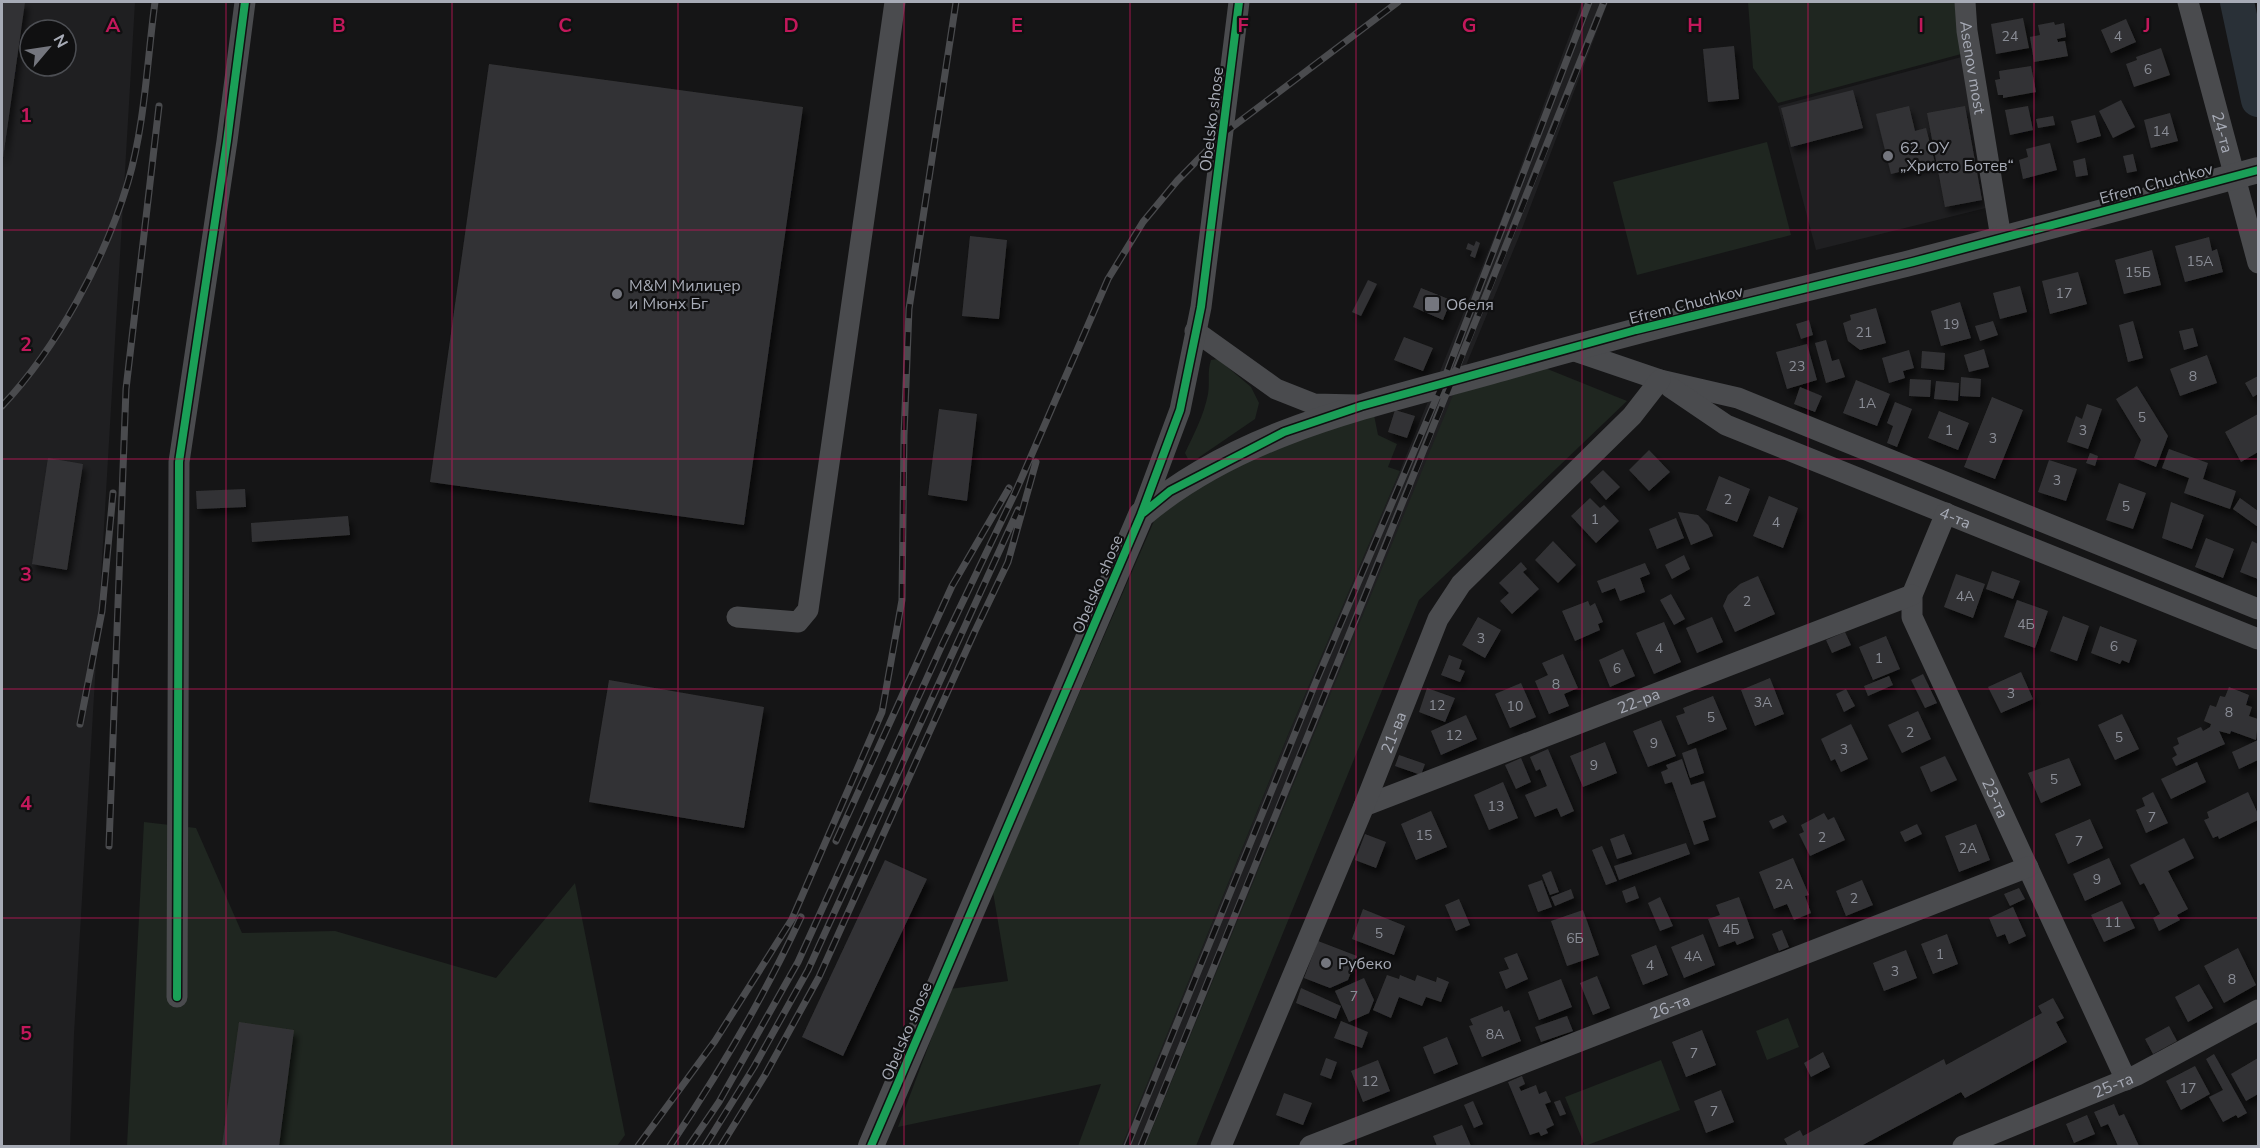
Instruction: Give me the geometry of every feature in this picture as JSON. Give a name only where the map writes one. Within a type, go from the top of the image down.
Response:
[{"type":"street","points":[[177,997],[179,462],[227,141],[245,2]]},
{"type":"street","points":[[737,617],[798,622],[808,610],[895,2]]},
{"type":"street","name":"Obelsko shose","points":[[871,1146],[1141,515],[1180,410],[1201,308],[1239,2]]},
{"type":"street","name":"Asenov most","points":[[1965,2],[1967,31],[2001,238]]},
{"type":"street","name":"24-та","points":[[2188,2],[2250,172],[2259,263]]},
{"type":"street","name":"Efrem Chuchkov","points":[[1141,515],[1170,490],[1284,432],[1361,406],[1569,349],[2250,172]]},
{"type":"street","points":[[1195,331],[1276,389],[1314,404],[1361,406]]},
{"type":"street","name":"4-та","points":[[1569,349],[1660,380],[1738,398],[2259,609]]},
{"type":"street","name":"4-та","points":[[1660,380],[1726,425],[2259,639]]},
{"type":"street","name":"21-ва","points":[[1221,1146],[1364,806],[1438,619],[1461,584],[1632,416],[1660,380]]},
{"type":"street","name":"23-та","points":[[1946,513],[1912,595],[1912,617],[2126,1080]]},
{"type":"street","name":"22-ра","points":[[1364,806],[1912,595]]},
{"type":"street","name":"26-та","points":[[1310,1146],[2028,867]]},
{"type":"street","name":"25-та","points":[[1963,1146],[2126,1080],[2259,1010]]},
{"type":"shaded area","points":[[2,2],[135,2],[74,1034],[70,1146],[2,1146]]},
{"type":"shaded area","points":[[1582,2],[1608,2],[1520,234],[1145,1146],[1122,1146],[1288,735],[1400,471],[1500,222]]},
{"type":"shaded area","points":[[1748,2],[1961,2],[1965,53],[1778,103],[1753,68]]},
{"type":"shaded area","name":"62. ОУ „Христо Ботев“","points":[[1969,55],[1994,206],[1816,250],[1778,106]]},
{"type":"shaded area","points":[[1767,142],[1791,235],[1637,275],[1613,182]]},
{"type":"shaded area","points":[[1218,359],[1251,387],[1259,403],[1255,419],[1198,458],[1188,459],[1185,453],[1198,424],[1209,390],[1211,360]]},
{"type":"shaded area","points":[[1545,368],[1627,401],[1419,600],[1196,1146],[1145,1146],[1453,395]]},
{"type":"shaded area","points":[[1374,415],[1378,435],[1397,444],[1388,467],[1400,471],[1288,735],[1122,1146],[1078,1146],[1101,1084],[898,1127],[950,989],[1008,981],[993,892],[1154,521],[1182,493],[1307,432]]},
{"type":"shaded area","points":[[144,822],[196,828],[242,933],[335,931],[496,978],[575,883],[625,1135],[617,1146],[127,1146]]},
{"type":"shaded area","points":[[1788,1018],[1799,1047],[1767,1060],[1756,1031]]},
{"type":"shaded area","points":[[1661,1060],[1680,1110],[1585,1146],[1565,1097]]},
{"type":"building","points":[[2,2],[25,2],[23,18],[18,18],[18,52],[2,158]]},
{"type":"building","points":[[2023,18],[2029,48],[1996,54],[1991,24]]},
{"type":"building","points":[[2126,19],[2136,42],[2111,53],[2101,30]]},
{"type":"building","points":[[2054,22],[2055,25],[2064,23],[2066,37],[2057,39],[2058,42],[2065,41],[2068,56],[2034,62],[2030,37],[2040,35],[2038,25]]},
{"type":"building","points":[[1734,46],[1739,99],[1708,102],[1703,49]]},
{"type":"building","points":[[2161,48],[2170,75],[2134,87],[2126,64],[2137,60],[2136,57]]},
{"type":"building","name":"М&M Mилицер и Мюнх Бг","points":[[489,64],[803,107],[744,525],[430,482]]},
{"type":"building","points":[[2031,66],[2036,92],[2003,98],[2003,95],[1998,95],[1995,80],[2000,79],[1999,71]]},
{"type":"building","points":[[1853,90],[1863,128],[1791,147],[1781,108]]},
{"type":"building","points":[[2121,100],[2135,127],[2113,138],[2099,111]]},
{"type":"building","points":[[1909,106],[1915,131],[1926,128],[1935,163],[1891,174],[1876,114]]},
{"type":"building","points":[[1965,106],[1982,200],[1945,207],[1927,113]]},
{"type":"building","points":[[2028,106],[2033,130],[2010,135],[2005,110]]},
{"type":"building","points":[[2170,113],[2178,141],[2151,148],[2144,120]]},
{"type":"building","points":[[2095,115],[2101,136],[2077,143],[2071,121]]},
{"type":"building","points":[[2053,116],[2055,125],[2038,128],[2036,119]]},
{"type":"building","points":[[2050,143],[2057,170],[2023,179],[2019,160],[2028,157],[2026,149]]},
{"type":"building","points":[[2133,154],[2137,171],[2127,173],[2123,156]]},
{"type":"building","points":[[2085,158],[2088,175],[2076,177],[2073,161]]},
{"type":"building","points":[[970,236],[1007,240],[999,319],[962,316]]},
{"type":"building","points":[[2209,237],[2212,251],[2217,249],[2223,272],[2185,282],[2175,246]]},
{"type":"building","points":[[1476,241],[1480,243],[1475,258],[1470,256],[1472,251],[1466,249],[1468,243],[1474,246]]},
{"type":"building","points":[[2152,250],[2161,285],[2124,294],[2115,260]]},
{"type":"building","points":[[2078,272],[2087,304],[2050,314],[2042,281]]},
{"type":"building","points":[[1368,280],[1377,284],[1361,316],[1352,312]]},
{"type":"building","points":[[2020,286],[2027,312],[2000,319],[1993,293]]},
{"type":"building","points":[[1421,288],[1451,300],[1443,320],[1413,307]]},
{"type":"building","points":[[1960,302],[1971,338],[1941,346],[1931,311]]},
{"type":"building","points":[[1876,308],[1886,343],[1860,350],[1848,341],[1843,323],[1851,320],[1850,315]]},
{"type":"building","points":[[1809,320],[1813,335],[1801,339],[1796,324]]},
{"type":"building","points":[[1993,321],[1998,335],[1980,341],[1975,326]]},
{"type":"building","points":[[2133,321],[2143,358],[2128,362],[2119,325]]},
{"type":"building","points":[[2193,328],[2198,346],[2184,350],[2179,331]]},
{"type":"building","points":[[1404,337],[1433,348],[1423,371],[1394,360]]},
{"type":"building","points":[[1826,340],[1832,361],[1839,359],[1845,377],[1826,383],[1815,343]]},
{"type":"building","points":[[1807,344],[1817,380],[1787,389],[1776,352]]},
{"type":"building","points":[[1984,349],[1989,367],[1969,372],[1964,355]]},
{"type":"building","points":[[1909,350],[1914,368],[1903,371],[1905,378],[1889,383],[1882,358]]},
{"type":"building","points":[[1922,351],[1945,353],[1944,370],[1921,368]]},
{"type":"building","points":[[2207,355],[2217,383],[2180,396],[2170,369]]},
{"type":"building","points":[[2258,376],[2258,394],[2253,397],[2245,383]]},
{"type":"building","points":[[1961,377],[1981,379],[1980,397],[1960,396]]},
{"type":"building","points":[[1910,379],[1931,380],[1930,397],[1909,396]]},
{"type":"building","points":[[1856,380],[1890,394],[1877,426],[1843,413]]},
{"type":"building","points":[[1936,381],[1959,383],[1958,401],[1934,399]]},
{"type":"building","points":[[2137,386],[2168,436],[2156,467],[2134,458],[2141,440],[2116,399]]},
{"type":"building","points":[[1800,387],[1822,396],[1815,412],[1794,404]]},
{"type":"building","points":[[1992,397],[2023,410],[1995,479],[1964,467]]},
{"type":"building","points":[[1895,402],[1912,409],[1897,447],[1887,443],[1893,426],[1887,423]]},
{"type":"building","points":[[2087,404],[2102,409],[2088,449],[2067,442],[2076,416],[2082,419]]},
{"type":"building","points":[[939,409],[977,414],[967,501],[928,495]]},
{"type":"building","points":[[1395,410],[1415,416],[1407,438],[1388,432]]},
{"type":"building","points":[[1939,411],[1969,423],[1958,450],[1928,438]]},
{"type":"building","points":[[2258,414],[2258,452],[2241,462],[2225,432]]},
{"type":"building","points":[[2169,449],[2208,463],[2203,479],[2236,491],[2230,509],[2184,493],[2189,478],[2162,468]]},
{"type":"building","points":[[1649,450],[1670,472],[1649,491],[1629,470]]},
{"type":"building","points":[[2090,453],[2098,456],[2095,466],[2086,463]]},
{"type":"building","points":[[48,458],[83,464],[67,570],[32,564]]},
{"type":"building","points":[[2049,460],[2077,469],[2066,501],[2038,492]]},
{"type":"building","points":[[1603,470],[1620,487],[1606,500],[1590,482]]},
{"type":"building","points":[[1719,476],[1750,489],[1737,522],[1706,510]]},
{"type":"building","points":[[2119,483],[2146,493],[2133,529],[2106,520]]},
{"type":"building","points":[[245,489],[246,507],[197,509],[196,491]]},
{"type":"building","points":[[1769,496],[1798,508],[1783,548],[1753,536]]},
{"type":"building","points":[[1590,498],[1600,508],[1604,505],[1619,521],[1596,543],[1571,516]]},
{"type":"building","points":[[2240,498],[2258,511],[2258,527],[2233,509]]},
{"type":"building","points":[[2171,502],[2204,515],[2192,549],[2162,538]]},
{"type":"building","points":[[1678,512],[1698,515],[1708,525],[1713,536],[1691,545]]},
{"type":"building","points":[[348,516],[350,535],[252,542],[251,523]]},
{"type":"building","points":[[1676,518],[1684,538],[1657,549],[1649,529]]},
{"type":"building","points":[[2206,538],[2234,549],[2223,578],[2195,567]]},
{"type":"building","points":[[1553,541],[1576,565],[1558,583],[1535,560]]},
{"type":"building","points":[[2252,541],[2258,544],[2258,579],[2240,572]]},
{"type":"building","points":[[1684,555],[1690,569],[1672,579],[1665,565]]},
{"type":"building","points":[[1521,562],[1527,569],[1523,572],[1539,589],[1512,614],[1500,601],[1509,593],[1499,583]]},
{"type":"building","points":[[1645,563],[1650,574],[1640,578],[1645,592],[1620,601],[1615,588],[1602,593],[1597,581]]},
{"type":"building","points":[[1992,571],[2020,581],[2013,599],[1986,589]]},
{"type":"building","points":[[1956,574],[1985,584],[1973,618],[1944,607]]},
{"type":"building","points":[[1758,576],[1775,614],[1735,632],[1723,606],[1728,595],[1740,584]]},
{"type":"building","points":[[1671,594],[1685,619],[1674,625],[1660,600]]},
{"type":"building","points":[[2017,600],[2048,611],[2035,648],[2004,637]]},
{"type":"building","points":[[1588,601],[1590,606],[1595,603],[1603,622],[1598,624],[1600,630],[1575,641],[1562,611]]},
{"type":"building","points":[[2063,616],[2089,626],[2077,661],[2050,651]]},
{"type":"building","points":[[1478,617],[1501,630],[1485,658],[1462,645]]},
{"type":"building","points":[[1712,617],[1723,642],[1697,653],[1686,628]]},
{"type":"building","points":[[1664,622],[1681,662],[1654,674],[1636,633]]},
{"type":"building","points":[[2100,626],[2137,640],[2129,663],[2122,660],[2120,664],[2091,653]]},
{"type":"building","points":[[1845,632],[1851,645],[1832,653],[1826,640]]},
{"type":"building","points":[[1886,636],[1900,669],[1873,680],[1859,647]]},
{"type":"building","points":[[1623,649],[1635,676],[1610,687],[1599,660]]},
{"type":"building","points":[[1563,654],[1578,688],[1564,694],[1569,706],[1549,714],[1535,681],[1548,675],[1542,663]]},
{"type":"building","points":[[1449,655],[1462,660],[1459,669],[1465,671],[1460,682],[1441,675]]},
{"type":"building","points":[[2021,672],[2033,699],[2001,713],[1988,687]]},
{"type":"building","points":[[1923,674],[1937,703],[1925,708],[1911,680]]},
{"type":"building","points":[[1889,676],[1893,685],[1868,696],[1864,686]]},
{"type":"building","points":[[1770,678],[1784,714],[1755,726],[1741,690]]},
{"type":"building","points":[[609,680],[764,707],[744,828],[589,802]]},
{"type":"building","points":[[1521,683],[1536,717],[1510,728],[1495,694]]},
{"type":"building","points":[[2229,687],[2249,695],[2246,705],[2252,707],[2249,716],[2258,719],[2256,740],[2231,731],[2230,734],[2219,731],[2225,744],[2176,766],[2172,758],[2177,755],[2173,747],[2179,744],[2177,738],[2201,727],[2203,731],[2210,727],[2211,724],[2204,721],[2210,705],[2216,707],[2220,696],[2225,697]]},
{"type":"building","points":[[1427,688],[1455,698],[1445,722],[1419,712]]},
{"type":"building","points":[[1846,689],[1855,706],[1844,712],[1836,694]]},
{"type":"building","points":[[1713,696],[1727,729],[1688,745],[1676,716],[1685,713],[1683,708]]},
{"type":"building","points":[[1918,711],[1931,739],[1902,753],[1888,725]]},
{"type":"building","points":[[2122,714],[2139,749],[2115,760],[2098,725]]},
{"type":"building","points":[[1466,715],[1477,739],[1441,755],[1431,731]]},
{"type":"building","points":[[1661,720],[1676,756],[1648,767],[1633,731]]},
{"type":"building","points":[[1851,724],[1868,759],[1841,772],[1835,759],[1831,761],[1821,739]]},
{"type":"building","points":[[2258,740],[2258,760],[2239,769],[2232,752]]},
{"type":"building","points":[[1605,742],[1617,773],[1583,787],[1570,756]]},
{"type":"building","points":[[1696,748],[1704,773],[1690,778],[1682,753]]},
{"type":"building","points":[[1548,749],[1574,811],[1561,817],[1557,808],[1535,817],[1525,795],[1547,786],[1540,769],[1536,771],[1530,757]]},
{"type":"building","points":[[1399,755],[1425,764],[1421,775],[1395,766]]},
{"type":"building","points":[[1945,756],[1957,780],[1931,792],[1920,767]]},
{"type":"building","points":[[1521,758],[1531,782],[1516,789],[1505,765]]},
{"type":"building","points":[[2069,758],[2081,785],[2041,803],[2028,773]]},
{"type":"building","points":[[1682,759],[1691,785],[1704,781],[1716,817],[1703,821],[1709,840],[1694,845],[1672,782],[1665,784],[1661,772],[1668,769],[1666,765]]},
{"type":"building","points":[[2197,762],[2206,782],[2171,799],[2161,779]]},
{"type":"building","points":[[1503,782],[1518,818],[1489,830],[1474,795]]},
{"type":"building","points":[[2153,792],[2168,823],[2146,833],[2136,810],[2145,806],[2142,798]]},
{"type":"building","points":[[2248,792],[2258,814],[2258,820],[2219,839],[2218,836],[2213,838],[2204,820],[2209,818],[2207,812]]},
{"type":"building","points":[[1431,811],[1447,847],[1416,860],[1401,824]]},
{"type":"building","points":[[1824,813],[1828,820],[1834,817],[1845,840],[1810,856],[1799,834],[1804,832],[1801,825]]},
{"type":"building","points":[[1783,815],[1787,822],[1773,829],[1769,821]]},
{"type":"building","points":[[2090,819],[2103,848],[2068,864],[2055,834]]},
{"type":"building","points":[[1917,824],[1922,834],[1905,842],[1900,832]]},
{"type":"building","points":[[1976,824],[1990,860],[1959,872],[1945,836]]},
{"type":"building","points":[[1365,834],[1386,842],[1376,868],[1355,860]]},
{"type":"building","points":[[1624,834],[1632,854],[1617,859],[1610,839]]},
{"type":"building","points":[[2184,838],[2194,858],[2168,871],[2188,909],[2177,915],[2180,920],[2159,931],[2153,918],[2160,914],[2144,883],[2140,885],[2130,865]]},
{"type":"building","points":[[1686,843],[1690,854],[1619,880],[1614,866]]},
{"type":"building","points":[[1602,846],[1617,881],[1606,885],[1592,850]]},
{"type":"building","points":[[1793,858],[1809,895],[1805,896],[1811,913],[1794,920],[1787,904],[1774,909],[1759,872]]},
{"type":"building","points":[[2109,858],[2121,884],[2085,901],[2073,874]]},
{"type":"building","points":[[885,860],[927,879],[843,1056],[802,1037]]},
{"type":"building","points":[[1551,871],[1559,892],[1550,895],[1542,875]]},
{"type":"building","points":[[1542,880],[1552,907],[1538,912],[1528,885]]},
{"type":"building","points":[[1862,880],[1873,905],[1846,916],[1836,891]]},
{"type":"building","points":[[1635,886],[1639,898],[1626,903],[1622,891]]},
{"type":"building","points":[[2019,888],[2025,899],[2010,906],[2004,894]]},
{"type":"building","points":[[1571,889],[1574,898],[1555,906],[1551,897]]},
{"type":"building","points":[[1660,897],[1673,926],[1660,931],[1648,903]]},
{"type":"building","points":[[1739,897],[1754,938],[1737,945],[1735,941],[1719,947],[1708,919],[1720,915],[1716,905]]},
{"type":"building","points":[[1459,899],[1470,925],[1456,931],[1445,905]]},
{"type":"building","points":[[2122,901],[2135,928],[2104,942],[2091,915]]},
{"type":"building","points":[[2013,907],[2026,936],[2009,944],[2005,934],[1997,937],[1989,918]]},
{"type":"building","points":[[1363,909],[1405,926],[1394,955],[1352,939]]},
{"type":"building","points":[[1583,910],[1599,955],[1567,966],[1551,921]]},
{"type":"building","points":[[1782,930],[1789,947],[1779,951],[1772,934]]},
{"type":"building","points":[[1703,934],[1715,965],[1684,978],[1671,947]]},
{"type":"building","points":[[1947,934],[1958,964],[1933,974],[1921,944]]},
{"type":"building","points":[[1318,941],[1357,956],[1348,980],[1330,988],[1304,978]]},
{"type":"building","points":[[1656,945],[1668,975],[1643,985],[1631,955]]},
{"type":"building","points":[[2238,948],[2256,985],[2224,1003],[2204,966]]},
{"type":"building","points":[[1906,950],[1917,978],[1884,991],[1873,963]]},
{"type":"building","points":[[1517,953],[1528,979],[1506,989],[1499,972],[1509,969],[1504,958]]},
{"type":"building","points":[[1387,975],[1399,979],[1400,975],[1415,981],[1417,975],[1436,982],[1437,977],[1449,982],[1441,1002],[1426,997],[1422,1006],[1399,997],[1391,1018],[1373,1010]]},
{"type":"building","points":[[1597,976],[1610,1008],[1593,1015],[1580,983]]},
{"type":"building","points":[[1364,978],[1374,1000],[1369,1013],[1349,1022],[1335,991]]},
{"type":"building","points":[[1561,979],[1572,1007],[1539,1020],[1528,992]]},
{"type":"building","points":[[2199,984],[2213,1008],[2188,1022],[2175,997]]},
{"type":"building","points":[[1301,988],[1341,1006],[1336,1019],[1296,1003]]},
{"type":"building","points":[[2053,998],[2064,1018],[2056,1022],[2067,1042],[1965,1098],[1961,1092],[1861,1146],[1788,1146],[1784,1139],[1800,1130],[1803,1136],[1944,1059],[1946,1065],[2042,1013],[2038,1006]]},
{"type":"building","points":[[1502,1006],[1504,1012],[1509,1010],[1521,1041],[1482,1057],[1469,1026],[1473,1025],[1470,1019]]},
{"type":"building","points":[[1567,1016],[1573,1031],[1541,1042],[1535,1027]]},
{"type":"building","points":[[1341,1021],[1368,1032],[1362,1048],[1334,1038]]},
{"type":"building","points":[[239,1022],[294,1030],[279,1146],[222,1146]]},
{"type":"building","points":[[2169,1026],[2177,1041],[2153,1054],[2145,1039]]},
{"type":"building","points":[[1702,1030],[1716,1065],[1686,1077],[1672,1042]]},
{"type":"building","points":[[1447,1037],[1458,1064],[1434,1074],[1423,1047]]},
{"type":"building","points":[[1823,1052],[1830,1067],[1811,1077],[1804,1063]]},
{"type":"building","points":[[2214,1054],[2247,1113],[2238,1118],[2236,1115],[2223,1122],[2209,1097],[2223,1090],[2206,1059]]},
{"type":"building","points":[[1326,1058],[1337,1062],[1331,1079],[1320,1075]]},
{"type":"building","points":[[2258,1058],[2258,1094],[2246,1101],[2231,1074]]},
{"type":"building","points":[[1378,1060],[1390,1091],[1363,1102],[1351,1071]]},
{"type":"building","points":[[2195,1066],[2210,1094],[2181,1110],[2166,1081]]},
{"type":"building","points":[[1522,1076],[1525,1084],[1519,1087],[1521,1091],[1536,1085],[1539,1094],[1546,1091],[1551,1102],[1545,1104],[1554,1125],[1546,1129],[1548,1133],[1541,1136],[1539,1132],[1530,1135],[1508,1082]]},
{"type":"building","points":[[1721,1090],[1734,1122],[1706,1133],[1694,1101]]},
{"type":"building","points":[[1284,1093],[1312,1103],[1303,1125],[1276,1115]]},
{"type":"building","points":[[1560,1100],[1566,1114],[1560,1116],[1554,1102]]},
{"type":"building","points":[[1473,1101],[1483,1124],[1474,1128],[1464,1105]]},
{"type":"building","points":[[2114,1104],[2119,1116],[2124,1114],[2139,1146],[2118,1146],[2108,1124],[2101,1127],[2094,1112]]},
{"type":"building","points":[[2087,1115],[2095,1134],[2074,1143],[2066,1124]]},
{"type":"building","points":[[1462,1125],[1471,1146],[1437,1146],[1433,1136]]},
{"type":"waterway","points":[[2237,2],[2258,100]]},
{"type":"railway","points":[[2,406],[42,357],[60,330],[93,271],[118,211],[128,182],[138,138],[155,2]]},
{"type":"railway","points":[[638,1146],[715,1041],[792,919],[882,712],[902,600],[904,435],[909,309],[956,2]]},
{"type":"railway","points":[[689,1146],[719,1102],[798,962],[942,645],[1015,493],[1108,279],[1143,222],[1177,181],[1223,134],[1398,2]]},
{"type":"railway","points":[[1127,1146],[1315,684],[1442,385],[1589,2]]},
{"type":"railway","points":[[1141,1146],[1604,2]]},
{"type":"railway","points":[[109,846],[126,389],[159,106]]},
{"type":"railway","points":[[721,1146],[765,1075],[819,977],[1008,562],[1036,462]]},
{"type":"railway","points":[[836,841],[952,586],[1009,488]]},
{"type":"railway","points":[[80,724],[102,611],[113,493]]},
{"type":"railway","points":[[705,1146],[754,1067],[808,970],[1018,510]]},
{"type":"railway","points":[[670,1146],[740,1034],[801,917]]},
{"type":"cycle path","points":[[177,997],[179,462],[227,141],[245,2]]},
{"type":"cycle path","points":[[871,1146],[1141,515],[1180,410],[1201,307],[1239,2]]},
{"type":"cycle path","points":[[1143,513],[1170,491],[1284,432],[1361,406],[1636,330],[1913,262],[2258,170]]},
{"type":"place","name":"62. ОУ „Христо Ботев“","points":[[1888,156]]},
{"type":"place","name":"М&M Mилицер и Мюнх Бг","points":[[617,294]]},
{"type":"place","name":"Обеля","points":[[1432,304]]},
{"type":"place","name":"Рубеко","points":[[1326,963]]}]
